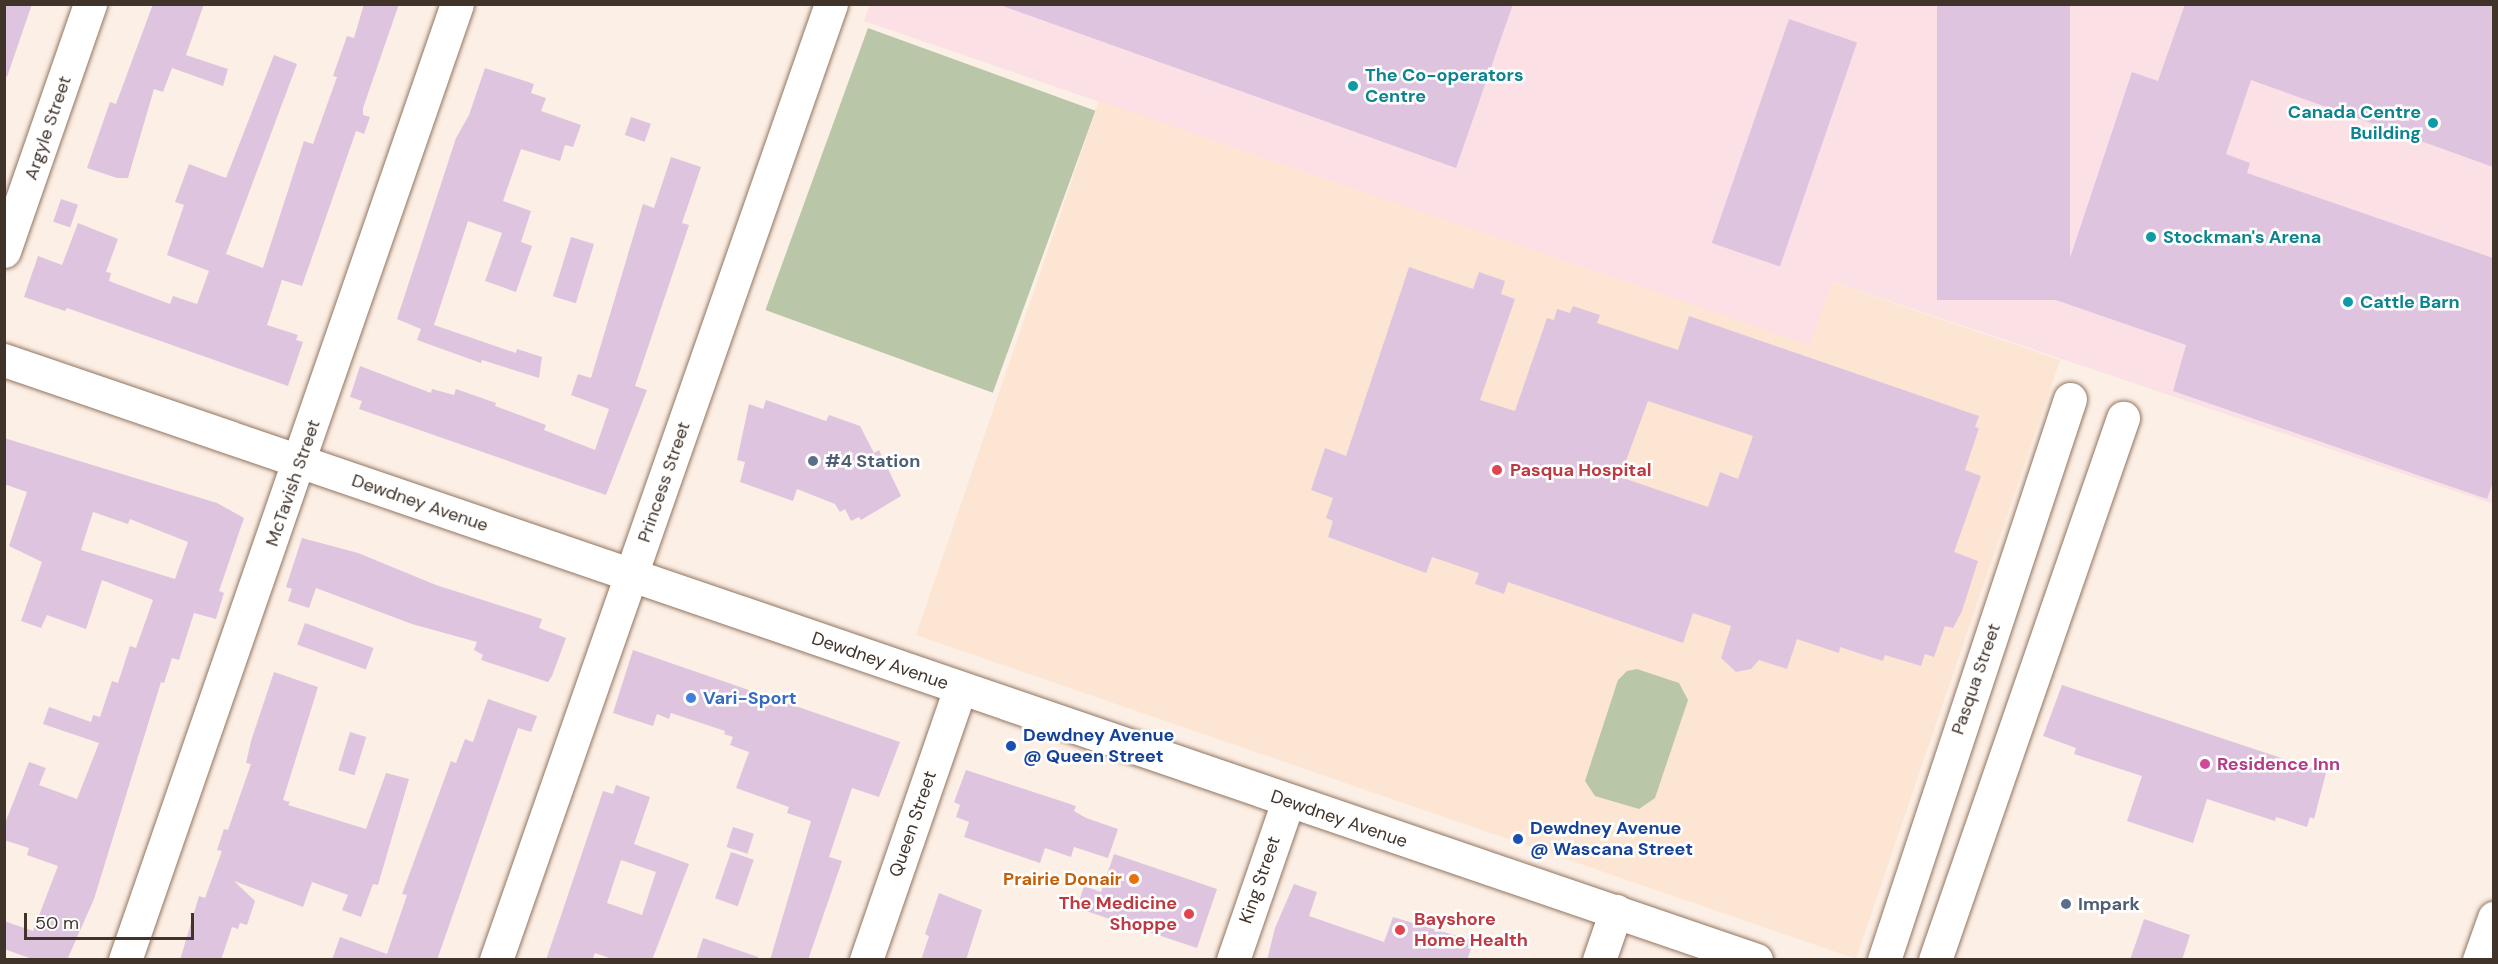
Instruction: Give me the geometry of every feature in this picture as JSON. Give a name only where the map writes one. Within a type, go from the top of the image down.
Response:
[{"type":"street","name":"Argyle Street","points":[[4,251],[90,4]]},
{"type":"street","name":"McTavish Street","points":[[125,960],[301,462],[457,4]]},
{"type":"street","name":"Princess Street","points":[[496,960],[831,4]]},
{"type":"street","name":"Dewdney Avenue","points":[[4,360],[1756,960]]},
{"type":"street","name":"Pasqua Street","points":[[1884,960],[2070,399]]},
{"type":"street","points":[[1935,960],[2123,418]]},
{"type":"street","name":"Queen Street","points":[[866,960],[960,689]]},
{"type":"street","name":"King Street","points":[[1233,960],[1287,801]]},
{"type":"street","points":[[1599,960],[1616,911]]},
{"type":"street","points":[[2479,960],[2493,918]]},
{"type":"shaded area","points":[[870,4],[2493,5],[2493,504],[1833,282],[1811,346],[864,21]]},
{"type":"shaded area","name":"Pasqua Hospital","points":[[1099,101],[1810,345],[1832,282],[2060,360],[1856,959],[916,635]]},
{"type":"green space","points":[[868,28],[1095,111],[993,393],[765,310]]},
{"type":"green space","points":[[1637,669],[1679,683],[1688,700],[1655,798],[1639,809],[1595,796],[1585,781],[1618,680],[1627,671]]},
{"type":"building","points":[[4,4],[32,4],[7,77],[4,76]]},
{"type":"building","points":[[153,4],[204,4],[186,55],[228,69],[223,86],[172,68],[163,92],[154,89],[128,178],[117,178],[87,168],[110,102],[116,104]]},
{"type":"building","points":[[364,4],[399,4],[363,108],[363,115],[370,117],[364,134],[356,131],[302,286],[282,280],[267,325],[298,335],[296,340],[303,342],[288,386],[67,308],[65,311],[24,297],[38,256],[62,265],[78,223],[118,239],[106,272],[111,273],[109,281],[170,304],[173,296],[197,304],[209,271],[167,255],[184,205],[175,202],[189,164],[226,178],[274,55],[297,64],[226,254],[263,268],[304,141],[313,144],[337,77],[333,76],[347,36],[354,38]]},
{"type":"building","name":"The Co-operators Centre","points":[[997,4],[1513,4],[1456,168]]},
{"type":"building","points":[[1937,4],[2070,4],[2070,300],[1937,300]]},
{"type":"building","points":[[2185,4],[2493,4],[2493,167],[2251,80],[2226,154],[2250,163],[2247,173],[2493,258],[2493,482],[2487,499],[2173,391],[2186,345],[2056,300],[2132,72],[2158,81]]},
{"type":"building","points":[[1789,19],[1857,42],[1780,267],[1712,243]]},
{"type":"building","points":[[485,68],[534,84],[531,93],[546,98],[541,111],[581,125],[573,147],[565,145],[560,161],[521,149],[503,201],[531,211],[521,242],[532,246],[516,292],[485,281],[502,233],[468,221],[434,325],[516,353],[517,349],[542,357],[539,378],[482,360],[481,363],[417,340],[421,329],[397,319],[456,138],[469,115]]},
{"type":"building","points":[[631,117],[651,124],[645,142],[625,135]]},
{"type":"building","points":[[671,157],[701,167],[682,223],[689,225],[635,386],[647,390],[606,495],[359,409],[362,401],[350,397],[360,366],[431,393],[432,389],[454,395],[456,389],[496,403],[495,406],[546,425],[544,430],[595,450],[609,409],[571,395],[578,374],[591,378],[643,204],[654,208]]},
{"type":"building","points":[[61,199],[78,205],[70,228],[53,222]]},
{"type":"building","points":[[571,237],[594,244],[576,303],[553,296]]},
{"type":"building","name":"Pasqua Hospital","points":[[1409,267],[1473,289],[1479,272],[1505,281],[1501,294],[1515,299],[1480,400],[1515,411],[1547,318],[1554,320],[1557,309],[1570,313],[1573,306],[1600,315],[1597,323],[1678,350],[1689,316],[1979,416],[1975,427],[1979,428],[1965,470],[1981,476],[1954,552],[1978,561],[1962,611],[1953,628],[1945,626],[1934,657],[1925,654],[1921,666],[1885,655],[1883,661],[1840,647],[1839,653],[1797,639],[1787,669],[1759,660],[1751,669],[1736,672],[1721,658],[1731,626],[1693,613],[1683,643],[1508,582],[1504,594],[1475,584],[1479,573],[1432,557],[1426,573],[1328,537],[1333,521],[1326,518],[1333,498],[1311,490],[1325,448],[1346,456]],"holes":[[[1648,401],[1753,436],[1738,479],[1720,472],[1708,507],[1620,477]]]},
{"type":"building","name":"#4 Station","points":[[766,400],[826,421],[829,415],[860,426],[874,453],[879,450],[901,496],[861,520],[859,517],[851,521],[845,509],[840,512],[835,504],[797,489],[793,501],[740,482],[745,462],[737,460],[749,404],[763,409]]},
{"type":"building","points":[[4,438],[217,503],[244,518],[219,591],[224,593],[216,619],[194,613],[179,660],[172,658],[164,683],[161,682],[94,899],[67,960],[35,960],[4,949],[4,921],[33,931],[58,866],[27,855],[29,848],[4,840],[4,826],[29,762],[46,768],[39,785],[77,799],[99,743],[43,724],[49,707],[91,722],[93,715],[100,717],[112,681],[118,683],[130,646],[136,648],[153,600],[102,580],[86,629],[47,615],[41,628],[21,621],[42,562],[9,546],[27,492],[4,484]],"holes":[[[93,512],[128,524],[130,519],[188,542],[175,579],[81,550]]]},
{"type":"building","points":[[302,538],[358,553],[436,585],[542,619],[539,628],[566,638],[552,676],[548,682],[481,660],[483,655],[474,650],[477,642],[412,624],[316,588],[309,608],[288,601],[292,589],[286,587]]},
{"type":"building","points":[[305,623],[374,648],[366,670],[297,645]]},
{"type":"building","points":[[633,650],[900,742],[879,797],[852,788],[829,857],[842,861],[808,960],[770,960],[811,821],[787,813],[789,807],[736,788],[749,752],[730,745],[733,737],[724,734],[725,731],[671,713],[669,719],[657,714],[653,726],[613,713]]},
{"type":"building","points":[[274,672],[318,687],[283,800],[290,802],[288,805],[366,829],[386,773],[409,779],[378,885],[373,884],[361,917],[342,910],[348,895],[312,882],[303,907],[234,881],[255,901],[247,925],[240,923],[238,929],[232,927],[221,960],[180,960],[199,896],[205,898],[222,851],[217,850],[224,829],[228,830],[251,764],[246,763],[251,741]]},
{"type":"building","name":"Residence Inn","points":[[2062,685],[2326,773],[2314,819],[2310,817],[2307,827],[2276,817],[2275,821],[2207,799],[2193,843],[2127,821],[2142,776],[2074,754],[2076,748],[2043,736]]},
{"type":"building","points":[[488,699],[537,716],[531,732],[518,728],[437,960],[332,960],[340,937],[387,954],[407,895],[402,894],[451,761],[456,763],[465,739],[473,742]]},
{"type":"building","points":[[350,732],[366,737],[355,775],[338,770]]},
{"type":"building","points":[[966,770],[1076,806],[1074,811],[1086,818],[1118,829],[1108,858],[1074,847],[1071,857],[1045,848],[1040,863],[964,837],[969,822],[956,817],[960,805],[954,802]]},
{"type":"building","points":[[616,785],[650,797],[634,844],[689,864],[652,960],[615,960],[595,953],[592,960],[546,960],[603,791],[613,794]],"holes":[[[621,860],[656,872],[642,915],[607,903]]]},
{"type":"building","points":[[733,827],[754,834],[747,854],[727,847]]},
{"type":"building","points":[[731,852],[754,860],[738,906],[715,898]]},
{"type":"building","points":[[1114,854],[1217,889],[1197,948],[1077,908],[1084,886],[1101,892]]},
{"type":"building","points":[[1294,884],[1317,892],[1309,916],[1384,942],[1393,917],[1474,941],[1467,960],[1267,960],[1275,928]]},
{"type":"building","points":[[939,893],[982,910],[966,960],[921,960],[929,936],[925,934]]},
{"type":"building","points":[[2144,919],[2190,935],[2182,960],[2130,960]]},
{"type":"building","points":[[703,938],[758,957],[758,960],[696,960]]},
{"type":"place","name":"The Co-operators Centre","points":[[1353,86]]},
{"type":"place","name":"Canada Centre Building","points":[[2433,123]]},
{"type":"place","name":"Stockman's Arena","points":[[2151,237]]},
{"type":"place","name":"Cattle Barn","points":[[2348,302]]},
{"type":"place","name":"#4 Station","points":[[813,461]]},
{"type":"place","name":"Pasqua Hospital","points":[[1497,470]]},
{"type":"place","name":"Vari-Sport","points":[[691,698]]},
{"type":"place","name":"Dewdney Avenue @ Queen Street","points":[[1011,746]]},
{"type":"place","name":"Residence Inn","points":[[2205,764]]},
{"type":"place","name":"Dewdney Avenue @ Wascana Street","points":[[1518,839]]},
{"type":"place","name":"Prairie Donair","points":[[1134,879]]},
{"type":"place","name":"Impark","points":[[2066,904]]},
{"type":"place","name":"The Medicine Shoppe","points":[[1189,914]]},
{"type":"place","name":"Bayshore Home Health","points":[[1400,930]]}]
